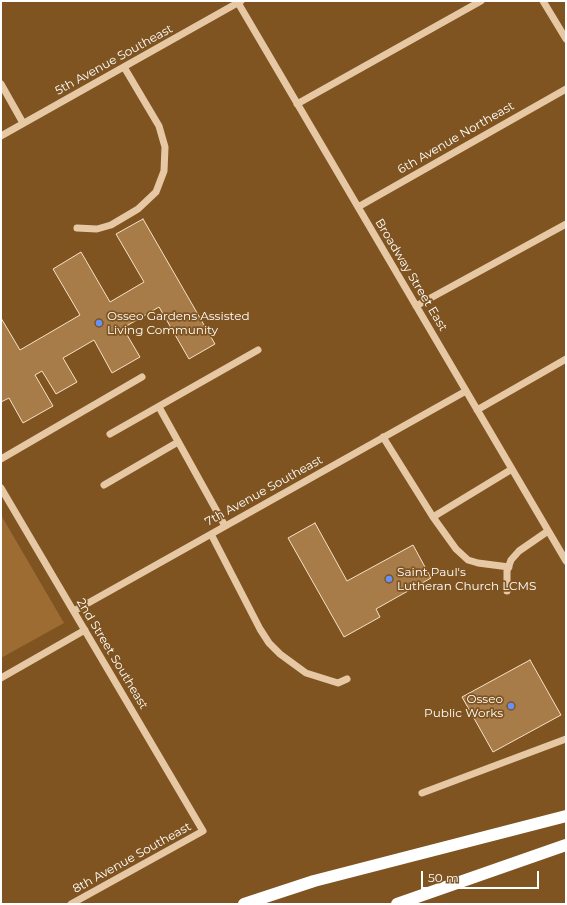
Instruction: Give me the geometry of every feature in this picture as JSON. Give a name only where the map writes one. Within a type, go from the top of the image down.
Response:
[{"type":"highway","points":[[244,904],[314,881],[566,816]]},
{"type":"highway","points":[[397,904],[566,845]]},
{"type":"street","points":[[297,104],[481,1]]},
{"type":"street","points":[[543,1],[566,39]]},
{"type":"street","name":"Broadway Street East","points":[[238,2],[566,561]]},
{"type":"street","name":"5th Avenue Southeast","points":[[1,136],[238,2]]},
{"type":"street","points":[[77,228],[97,229],[111,225],[138,209],[156,192],[164,172],[165,147],[158,126],[124,67]]},
{"type":"street","points":[[1,84],[23,123]]},
{"type":"street","name":"6th Avenue Northeast","points":[[358,207],[566,89]]},
{"type":"street","points":[[416,306],[566,224]]},
{"type":"street","points":[[110,434],[258,350]]},
{"type":"street","points":[[477,410],[566,359]]},
{"type":"street","points":[[1,459],[142,377]]},
{"type":"street","name":"7th Avenue Southeast","points":[[74,611],[466,391]]},
{"type":"street","points":[[159,407],[225,526]]},
{"type":"street","points":[[383,437],[433,517],[456,549],[468,560],[478,563],[509,567]]},
{"type":"street","points":[[104,485],[178,442]]},
{"type":"street","points":[[433,517],[512,469]]},
{"type":"street","name":"2nd Street Southeast","points":[[1,488],[203,831]]},
{"type":"street","points":[[507,591],[507,571],[511,560],[519,551],[548,530]]},
{"type":"street","points":[[211,534],[269,644],[306,673],[338,683],[347,679]]},
{"type":"street","points":[[1,678],[85,630]]},
{"type":"street","points":[[422,793],[566,740]]},
{"type":"street","name":"8th Avenue Southeast","points":[[71,904],[203,831]]},
{"type":"shaded area","points":[[1,515],[64,623],[1,658]]},
{"type":"building","name":"Osseo Gardens Assisted Living Community","points":[[143,219],[215,344],[189,359],[159,307],[123,328],[140,357],[112,373],[94,340],[63,358],[77,382],[56,394],[42,371],[35,375],[53,406],[23,423],[9,398],[1,402],[1,318],[20,350],[80,315],[53,269],[81,252],[110,302],[144,282],[116,234]]},
{"type":"building","name":"Saint Paul's Lutheran Church LCMS","points":[[315,523],[347,581],[413,545],[431,578],[376,609],[380,617],[344,637],[288,538]]},
{"type":"building","name":"Osseo Public Works","points":[[530,660],[561,715],[493,752],[462,697]]},
{"type":"place","name":"Osseo Gardens Assisted Living Community","points":[[99,323]]},
{"type":"place","name":"Saint Paul's Lutheran Church LCMS","points":[[389,579]]},
{"type":"place","name":"Osseo Public Works","points":[[511,706]]}]
